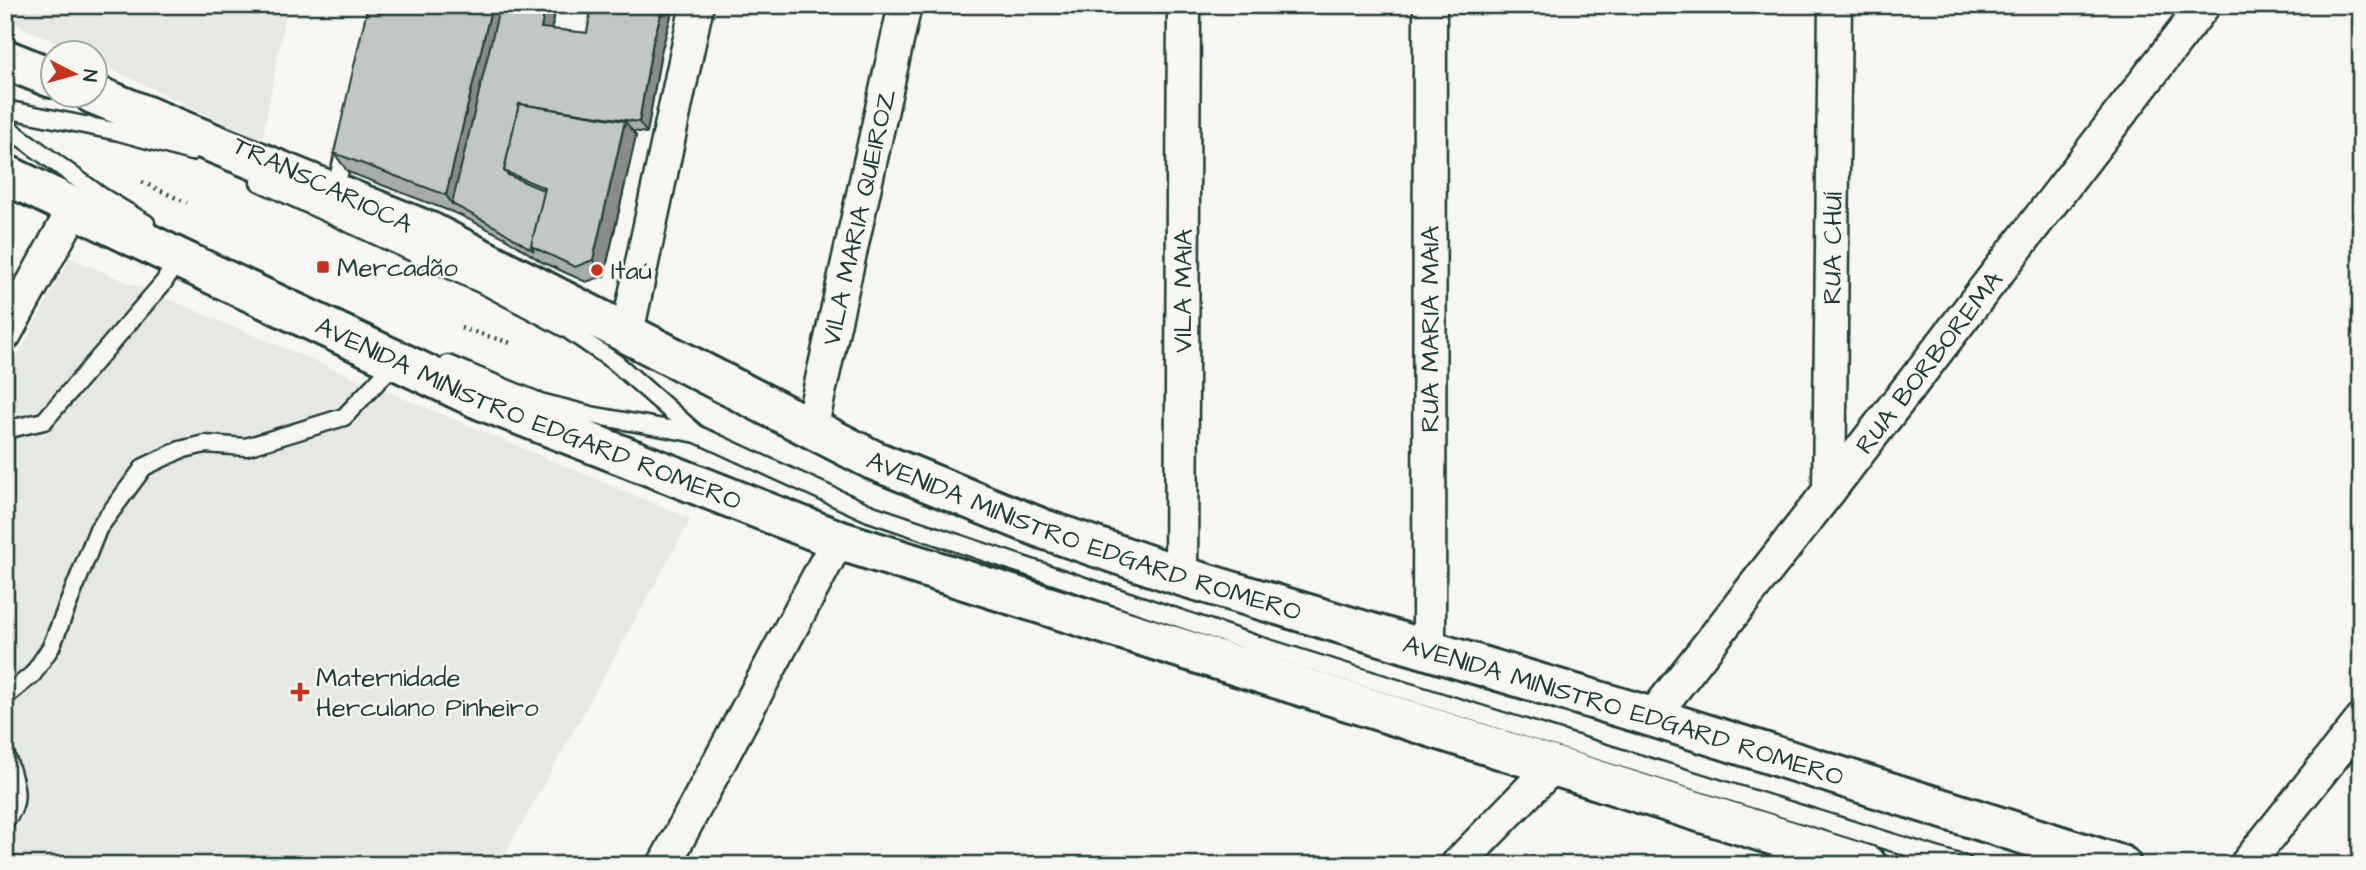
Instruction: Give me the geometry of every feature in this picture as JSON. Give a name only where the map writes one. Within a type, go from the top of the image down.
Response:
[{"type":"main road","points":[[5,59],[38,72]]},
{"type":"main road","name":"AVENIDA MINISTRO EDGARD ROMERO","points":[[108,100],[430,232],[873,460],[1046,530],[1181,576],[1652,717],[2121,865]]},
{"type":"main road","name":"AVENIDA MINISTRO EDGARD ROMERO","points":[[5,174],[178,258],[409,354],[481,400],[838,540],[1867,865]]},
{"type":"street","points":[[627,333],[697,5]]},
{"type":"street","name":"VILA MARIA QUEIROZ","points":[[811,429],[905,5]]},
{"type":"street","name":"VILA MAIA","points":[[1181,576],[1184,5]]},
{"type":"street","name":"RUA MARIA MAIA","points":[[1429,651],[1430,5]]},
{"type":"street","name":"RUA CHUÍ","points":[[1829,491],[1835,5]]},
{"type":"street","name":"RUA BORBOREMA","points":[[1652,717],[2204,5]]},
{"type":"street","points":[[5,334],[75,207]]},
{"type":"street","points":[[664,865],[838,540]]},
{"type":"street","points":[[2246,865],[2361,721]]},
{"type":"street","points":[[1457,865],[1553,766]]},
{"type":"lane","name":"TRANSCARIOCA","points":[[5,109],[119,132],[202,155],[214,161]]},
{"type":"lane","points":[[5,126],[101,196],[155,228]]},
{"type":"lane","points":[[335,192],[348,132]]},
{"type":"lane","name":"TRANSCARIOCA","points":[[239,172],[487,287],[568,330],[616,363],[696,435]]},
{"type":"lane","points":[[5,429],[44,421],[164,282],[178,258]]},
{"type":"lane","name":"TRANSCARIOCA","points":[[217,259],[409,354],[540,402],[591,415],[696,435],[882,518],[1258,645],[1965,865]]},
{"type":"lane","points":[[5,697],[33,674],[51,648],[98,529],[144,467],[180,450],[205,444],[246,447],[344,417],[409,354]]},
{"type":"lane","points":[[5,752],[16,789],[15,810],[5,821]]},
{"type":"path","points":[[142,182],[187,203]]},
{"type":"path","points":[[461,327],[511,343]]},
{"type":"shaded area","points":[[5,5],[287,5],[262,141],[108,67],[108,38],[46,38],[5,19]]},
{"type":"shaded area","name":"Maternidade Herculano Pinheiro","points":[[70,258],[691,519],[499,865],[5,865],[5,379]]},
{"type":"building","points":[[368,5],[492,5],[446,195],[334,153]]},
{"type":"building","points":[[500,5],[546,5],[541,28],[587,33],[592,5],[664,5],[653,41],[639,122],[519,104],[504,171],[545,191],[531,246],[534,251],[452,204]]},
{"type":"building","points":[[519,104],[625,121],[593,260],[575,267],[531,246],[545,188],[504,171]]},
{"type":"place","name":"Mercadão","points":[[323,267]]},
{"type":"place","name":"Itaú","points":[[597,270]]},
{"type":"place","name":"Maternidade Herculano Pinheiro","points":[[300,692]]}]
